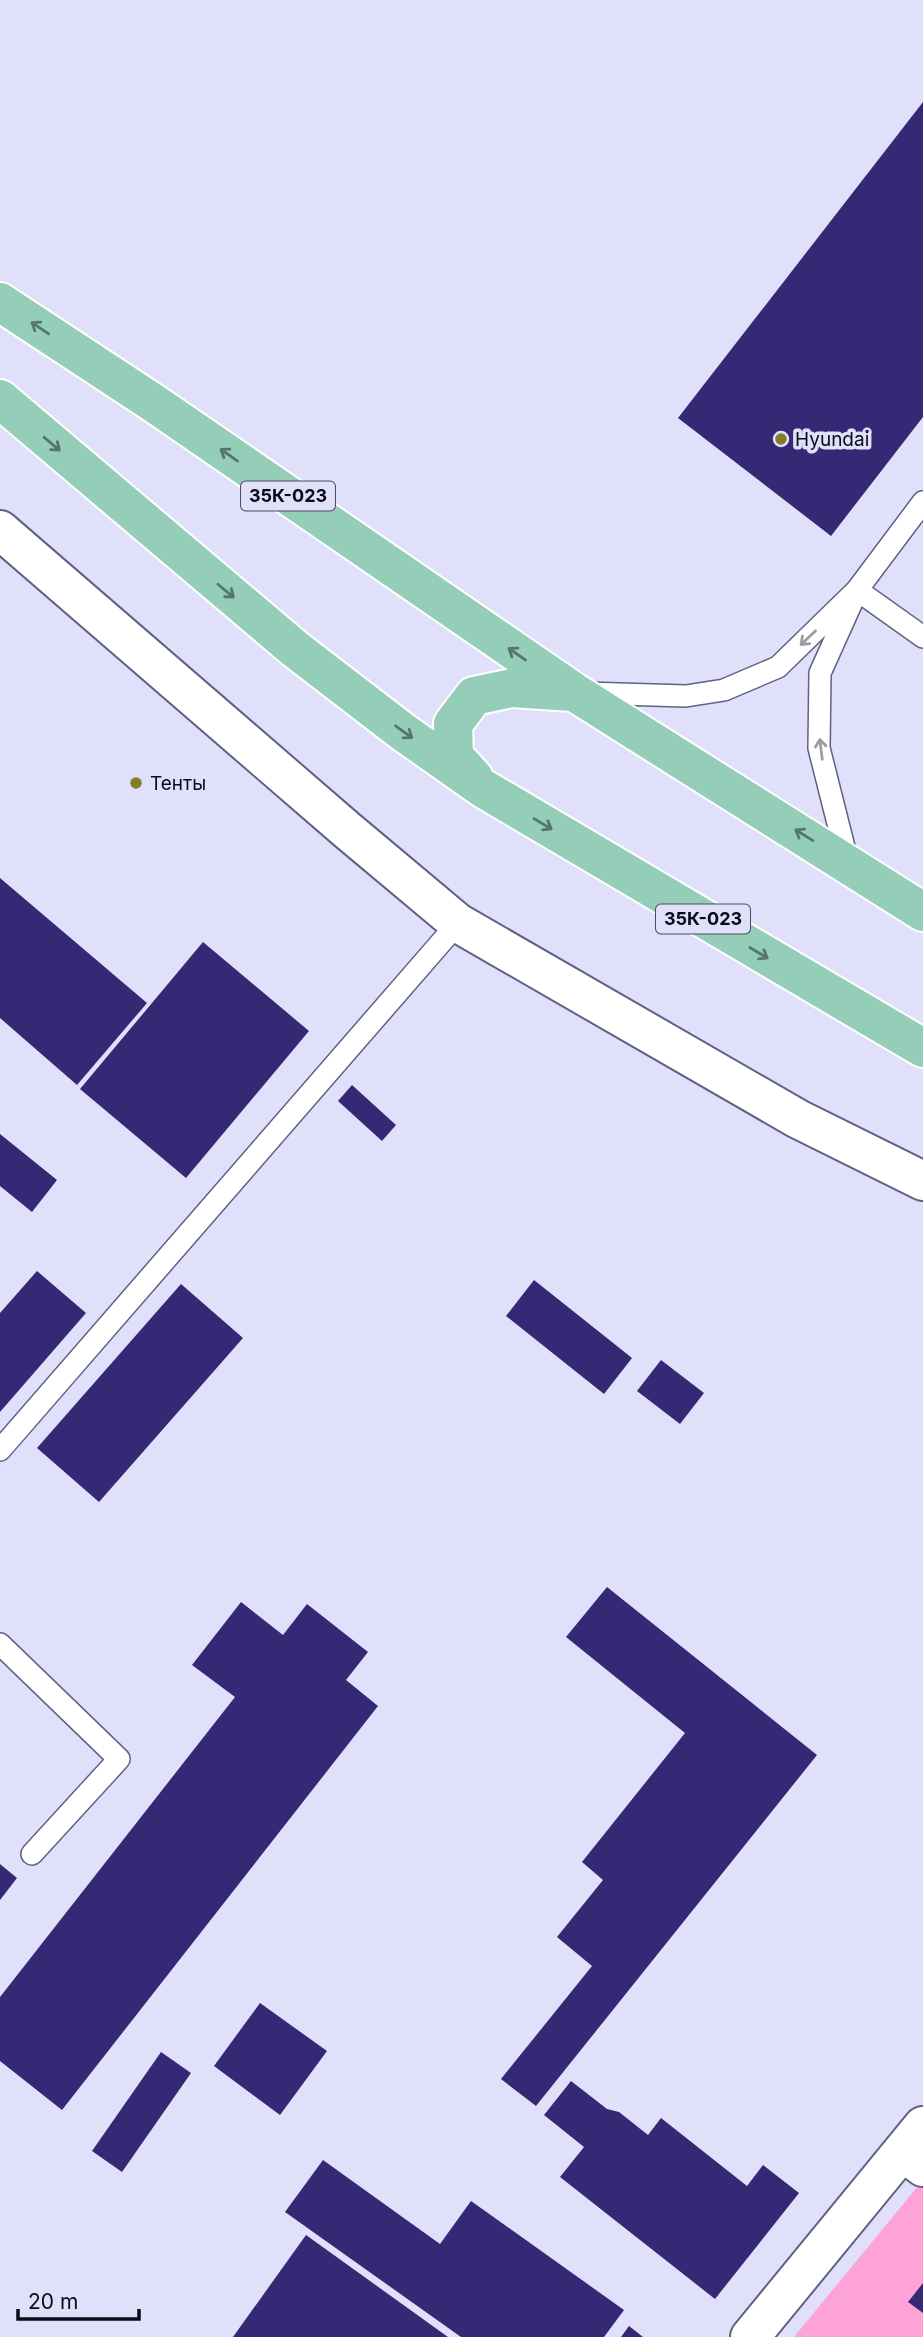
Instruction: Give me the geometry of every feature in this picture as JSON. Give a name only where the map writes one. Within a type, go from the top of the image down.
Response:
[{"type":"main road","name":"35К-023","points":[[0,302],[155,404],[574,692],[923,912]]},
{"type":"main road","name":"35К-023","points":[[0,400],[295,649],[403,732],[484,789],[923,1048]]},
{"type":"main road","points":[[484,789],[454,756],[453,724],[474,696],[512,688],[574,692]]},
{"type":"street","points":[[0,530],[458,923],[798,1119],[923,1181]]},
{"type":"street","points":[[750,2337],[916,2148]]},
{"type":"lane","points":[[574,692],[686,696],[724,690],[778,667],[857,590],[923,502]]},
{"type":"lane","points":[[857,590],[923,637]]},
{"type":"lane","points":[[848,863],[820,748],[820,673],[857,590]]},
{"type":"lane","points":[[0,1450],[458,923]]},
{"type":"lane","points":[[0,1644],[118,1759],[32,1854]]},
{"type":"shaded area","points":[[923,2180],[923,2337],[794,2337]]},
{"type":"building","points":[[923,102],[923,417],[831,536],[678,418]]},
{"type":"building","points":[[0,878],[147,1003],[77,1085],[0,1018]]},
{"type":"building","points":[[203,942],[309,1031],[186,1178],[80,1089]]},
{"type":"building","points":[[352,1085],[396,1125],[382,1141],[338,1101]]},
{"type":"building","points":[[0,1134],[57,1180],[32,1212],[0,1186]]},
{"type":"building","points":[[37,1271],[86,1313],[0,1412],[0,1313]]},
{"type":"building","points":[[534,1280],[632,1358],[604,1394],[506,1316]]},
{"type":"building","points":[[181,1284],[243,1338],[99,1502],[37,1448]]},
{"type":"building","points":[[661,1360],[704,1393],[680,1424],[637,1391]]},
{"type":"building","points":[[607,1587],[817,1755],[536,2106],[501,2079],[592,1966],[557,1937],[603,1880],[582,1862],[685,1733],[566,1637]]},
{"type":"building","points":[[241,1602],[283,1635],[307,1604],[368,1652],[346,1680],[378,1706],[62,2110],[0,2061],[0,1997],[235,1697],[192,1665]]},
{"type":"building","points":[[0,1864],[17,1878],[0,1900]]},
{"type":"building","points":[[260,2003],[327,2051],[280,2115],[214,2066]]},
{"type":"building","points":[[161,2052],[191,2073],[122,2172],[92,2151]]},
{"type":"building","points":[[571,2081],[607,2109],[619,2112],[648,2135],[661,2118],[747,2186],[763,2165],[799,2193],[715,2299],[560,2177],[584,2147],[544,2115]]},
{"type":"building","points":[[323,2160],[440,2244],[471,2201],[624,2310],[604,2337],[461,2337],[285,2212]]},
{"type":"building","points":[[306,2235],[448,2337],[233,2337]]},
{"type":"building","points":[[923,2283],[923,2313],[908,2302]]},
{"type":"building","points":[[629,2326],[643,2337],[621,2337]]},
{"type":"place","name":"Hyundai","points":[[781,439]]},
{"type":"place","name":"Тенты","points":[[136,783]]}]
